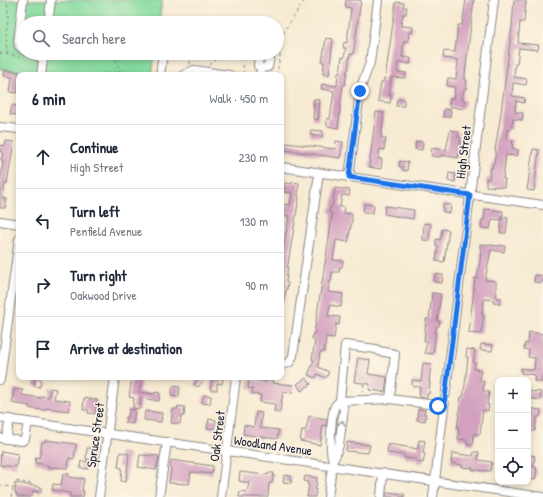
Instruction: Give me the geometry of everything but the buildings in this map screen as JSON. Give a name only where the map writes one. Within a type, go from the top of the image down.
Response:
[{"type":"street","points":[[21,16],[23,0]]},
{"type":"street","points":[[49,16],[51,0]]},
{"type":"street","points":[[349,177],[359,100],[362,84],[370,63],[378,0]]},
{"type":"street","name":"High Street","points":[[433,497],[494,0]]},
{"type":"street","points":[[41,71],[44,60]]},
{"type":"street","points":[[160,72],[162,60]]},
{"type":"street","points":[[258,60],[258,66],[261,72],[268,67],[270,60]]},
{"type":"street","points":[[190,72],[194,70],[208,72]]},
{"type":"street","points":[[0,126],[16,129]]},
{"type":"street","points":[[284,167],[543,205]]},
{"type":"street","points":[[284,364],[288,363],[293,356],[319,173]]},
{"type":"street","points":[[0,221],[16,224]]},
{"type":"street","points":[[0,380],[16,262]]},
{"type":"street","points":[[0,314],[9,315]]},
{"type":"street","points":[[328,497],[332,463],[339,445],[344,409],[340,401],[345,345],[376,349],[379,352],[395,354],[390,400]]},
{"type":"street","name":"Spruce Street","points":[[99,497],[115,380]]},
{"type":"street","name":"Oak Street","points":[[221,497],[236,380]]},
{"type":"street","points":[[340,401],[390,400],[444,406]]},
{"type":"street","name":"Woodland Avenue","points":[[0,418],[227,451],[332,463],[383,473],[543,497]]},
{"type":"street","points":[[10,419],[3,438],[22,441],[25,439],[28,422]]},
{"type":"street","points":[[159,497],[167,442]]},
{"type":"street","points":[[381,497],[383,473]]},
{"type":"path","points":[[7,0],[7,54]]},
{"type":"path","points":[[284,30],[305,0]]},
{"type":"path","points":[[0,53],[16,53]]},
{"type":"path","points":[[116,60],[120,72]]},
{"type":"path","points":[[190,60],[190,66]]},
{"type":"path","points":[[210,65],[215,60]]},
{"type":"path","points":[[277,72],[279,60]]},
{"type":"path","points":[[362,397],[364,383]]},
{"type":"path","points":[[11,497],[15,481],[33,484]]},
{"type":"path","points":[[0,485],[14,488]]},
{"type":"green space","points":[[0,0],[162,0],[160,16],[16,16],[16,60],[154,60],[152,72],[24,72],[0,69]]},
{"type":"route","points":[[360,91],[349,177],[470,195],[444,406],[438,406]]}]
